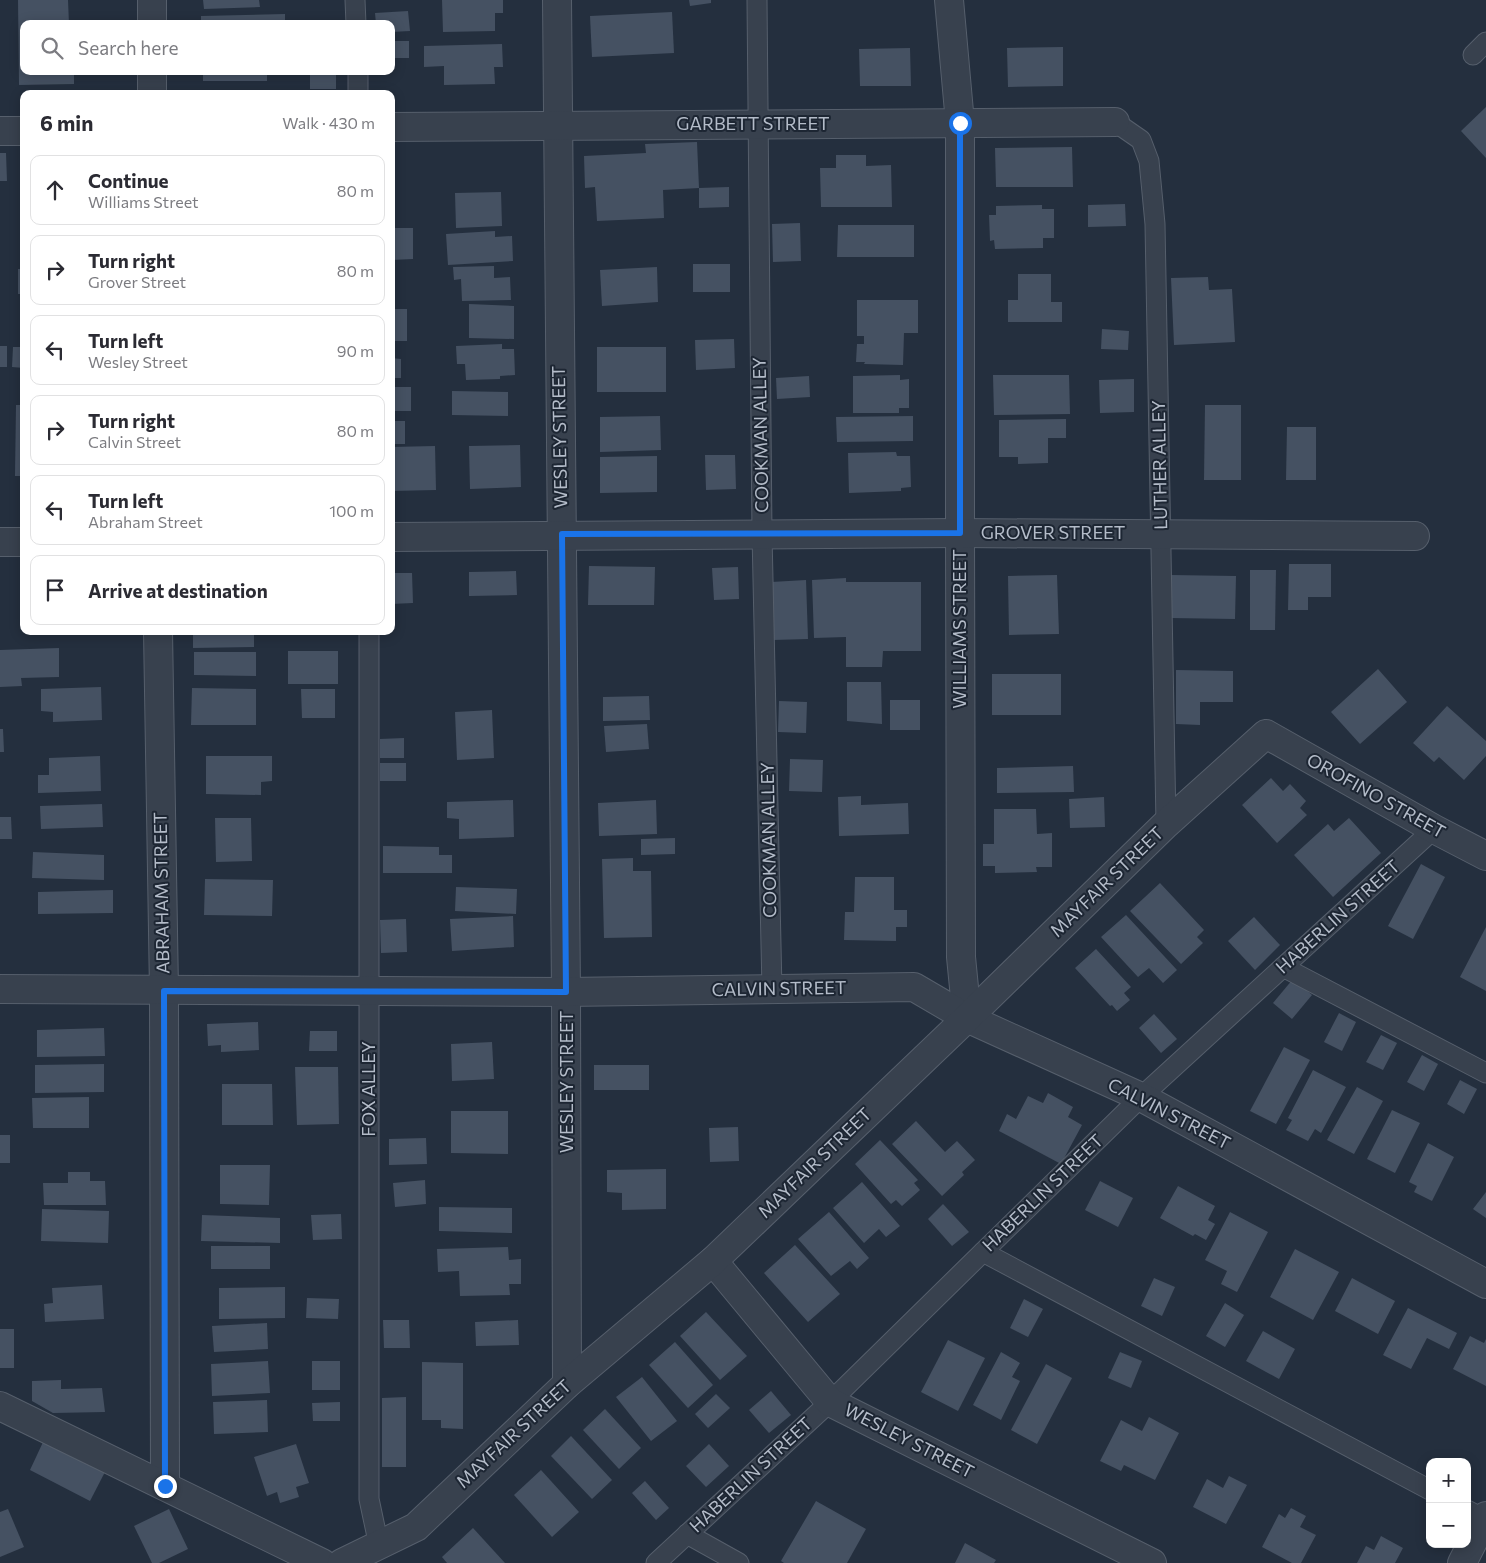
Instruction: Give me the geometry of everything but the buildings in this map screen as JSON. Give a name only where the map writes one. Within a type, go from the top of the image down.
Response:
[{"type":"street","points":[[152,0],[152,20]]},
{"type":"street","name":"WESLEY STREET","points":[[557,0],[566,992],[567,1384]]},
{"type":"street","name":"WILLIAMS STREET","points":[[949,0],[960,123],[961,957],[966,1018]]},
{"type":"street","points":[[152,75],[152,90]]},
{"type":"street","name":"GARBETT STREET","points":[[395,127],[1115,122]]},
{"type":"street","points":[[0,131],[20,131]]},
{"type":"street","name":"GROVER STREET","points":[[395,537],[562,534],[960,533],[1415,536]]},
{"type":"street","points":[[0,542],[20,542]]},
{"type":"street","name":"ABRAHAM STREET","points":[[158,635],[164,991],[165,1486]]},
{"type":"street","name":"MAYFAIR STREET","points":[[342,1563],[416,1527],[567,1384],[713,1261],[1166,824],[1266,734]]},
{"type":"street","name":"OROFINO STREET","points":[[1266,734],[1434,829],[1486,856]]},
{"type":"street","name":"CALVIN STREET","points":[[0,989],[566,992],[914,987],[966,1018],[1141,1097],[1486,1284]]},
{"type":"street","name":"WESLEY STREET","points":[[713,1261],[830,1402],[1152,1563]]},
{"type":"street","points":[[0,1406],[322,1563]]},
{"type":"street","points":[[1462,1563],[1481,1516]]},
{"type":"lane","points":[[355,0],[356,20]]},
{"type":"lane","name":"COOKMAN ALLEY","points":[[757,0],[762,534],[772,990]]},
{"type":"lane","points":[[358,75],[358,90]]},
{"type":"lane","name":"LUTHER ALLEY","points":[[1115,122],[1141,140],[1148,161],[1155,224],[1166,824]]},
{"type":"lane","name":"FOX ALLEY","points":[[369,635],[369,1499],[379,1546]]},
{"type":"lane","name":"HABERLIN STREET","points":[[656,1563],[830,1402],[1141,1097],[1434,829]]},
{"type":"lane","points":[[1283,967],[1486,1072]]},
{"type":"lane","points":[[983,1252],[1426,1488]]},
{"type":"lane","points":[[687,1534],[739,1563]]},
{"type":"route","points":[[165,1486],[164,991],[566,992],[562,534],[960,533],[960,123]]}]
